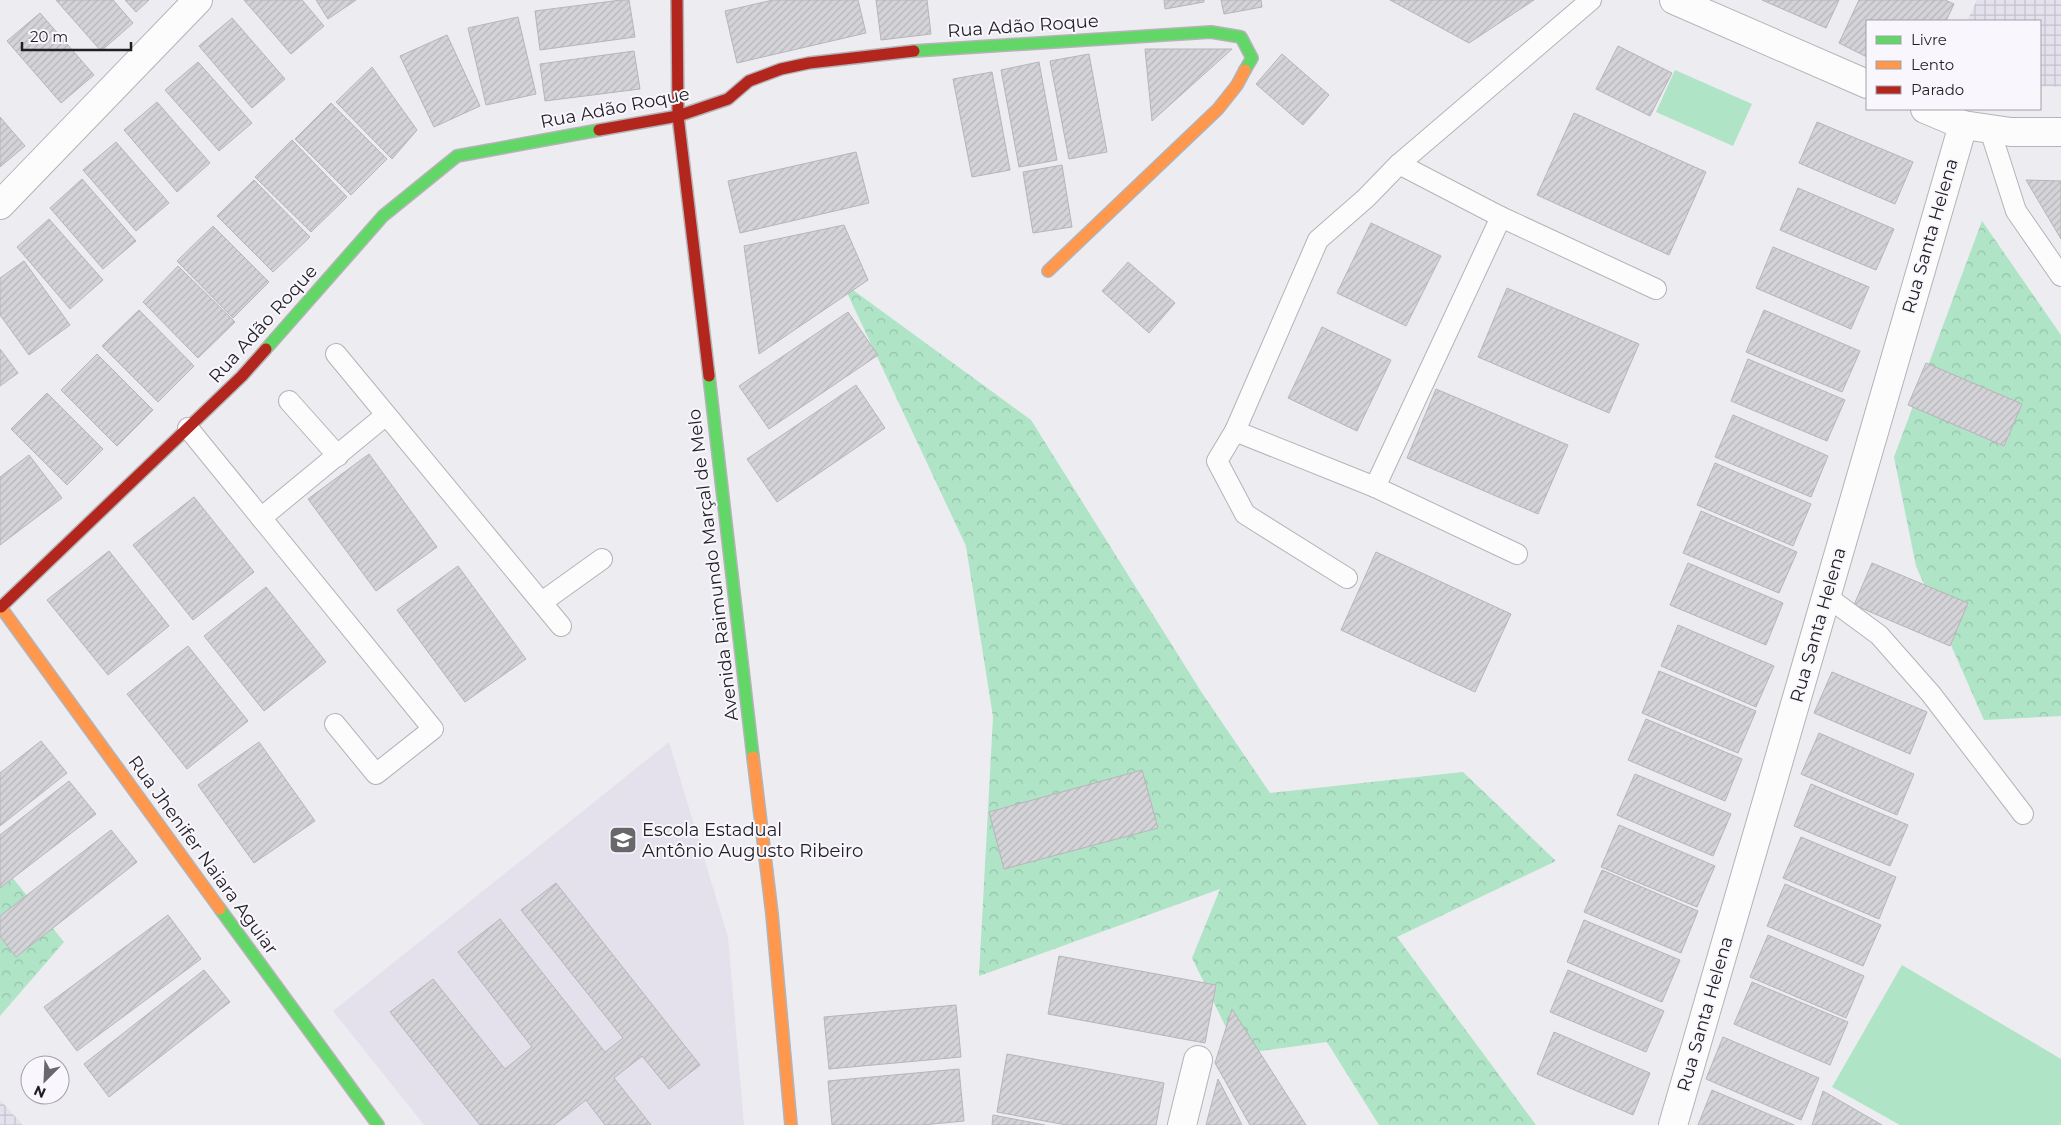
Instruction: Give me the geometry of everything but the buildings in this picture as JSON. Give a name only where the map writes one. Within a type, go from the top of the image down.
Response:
[{"type":"street","points":[[0,205],[198,0]]},
{"type":"street","name":"Avenida Raimundo Marçal de Melo","points":[[676,0],[678,116],[772,914],[791,1125]]},
{"type":"street","points":[[1674,0],[1866,84]]},
{"type":"street","name":"Rua Adão Roque","points":[[1,606],[242,376],[383,216],[457,156],[678,116],[728,99],[749,81],[781,69],[809,63],[915,51],[1211,32],[1240,37],[1252,58],[1236,85],[1218,109],[1048,271]]},
{"type":"street","points":[[1926,110],[1962,125],[1990,130],[2061,132]]},
{"type":"street","name":"Rua Santa Helena","points":[[1673,1125],[1962,125]]},
{"type":"street","name":"Rua Jhenifer Naiara Aguiar","points":[[1,606],[378,1125]]},
{"type":"street","points":[[1182,1125],[1198,1060]]},
{"type":"lane","points":[[1347,578],[1245,514],[1217,461],[1235,431],[1318,240],[1366,198],[1400,164],[1591,0]]},
{"type":"lane","points":[[1990,130],[2016,211],[2061,276]]},
{"type":"lane","points":[[1400,164],[1501,217],[1656,289]]},
{"type":"lane","points":[[1375,487],[1501,217]]},
{"type":"lane","points":[[336,354],[561,626]]},
{"type":"lane","points":[[289,401],[338,456]]},
{"type":"lane","points":[[261,518],[386,415]]},
{"type":"lane","points":[[188,428],[433,729],[376,774],[336,724]]},
{"type":"lane","points":[[1235,431],[1375,487],[1517,554]]},
{"type":"lane","points":[[542,602],[602,559]]},
{"type":"lane","points":[[1826,596],[1879,635],[1931,694],[2023,814]]},
{"type":"shaded area","points":[[1977,0],[2061,0],[2061,87],[2041,86],[2041,20],[1967,20]]},
{"type":"shaded area","name":"Escola Estadual Antônio Augusto Ribeiro","points":[[669,742],[728,937],[744,1125],[424,1125],[333,1011]]},
{"type":"shaded area","points":[[0,1100],[23,1125],[0,1125]]},
{"type":"green space","points":[[1675,70],[1752,104],[1733,146],[1656,112]]},
{"type":"green space","points":[[1982,221],[2061,335],[2061,716],[1984,720],[1916,566],[1894,457]]},
{"type":"green space","points":[[842,282],[1031,420],[1202,693],[1270,793],[1463,772],[1556,861],[1397,937],[1536,1125],[1379,1125],[1327,1042],[1239,1054],[1192,958],[1220,889],[979,976],[993,717],[966,546]]},
{"type":"green space","points":[[0,862],[64,942],[0,1016]]},
{"type":"green space","points":[[1902,965],[2061,1059],[2061,1125],[1900,1125],[1832,1087]]},
{"type":"traffic: fast","points":[[914,51],[1211,32],[1241,37],[1252,58],[1245,70]]},
{"type":"traffic: fast","points":[[266,349],[383,216],[457,156],[599,130]]},
{"type":"traffic: fast","points":[[709,376],[753,757]]},
{"type":"traffic: fast","points":[[220,909],[378,1125]]},
{"type":"traffic: slow","points":[[1048,271],[1218,109],[1237,85],[1245,70]]},
{"type":"traffic: slow","points":[[0,606],[220,909]]},
{"type":"traffic: slow","points":[[753,757],[772,914],[791,1125]]},
{"type":"traffic: jam","points":[[677,0],[678,116],[709,376]]},
{"type":"traffic: jam","points":[[599,130],[678,116],[728,99],[749,81],[781,69],[809,63],[914,51]]},
{"type":"traffic: jam","points":[[1,607],[242,376],[266,349]]},
{"type":"place","name":"Escola Estadual Antônio Augusto Ribeiro","points":[[623,840]]}]
